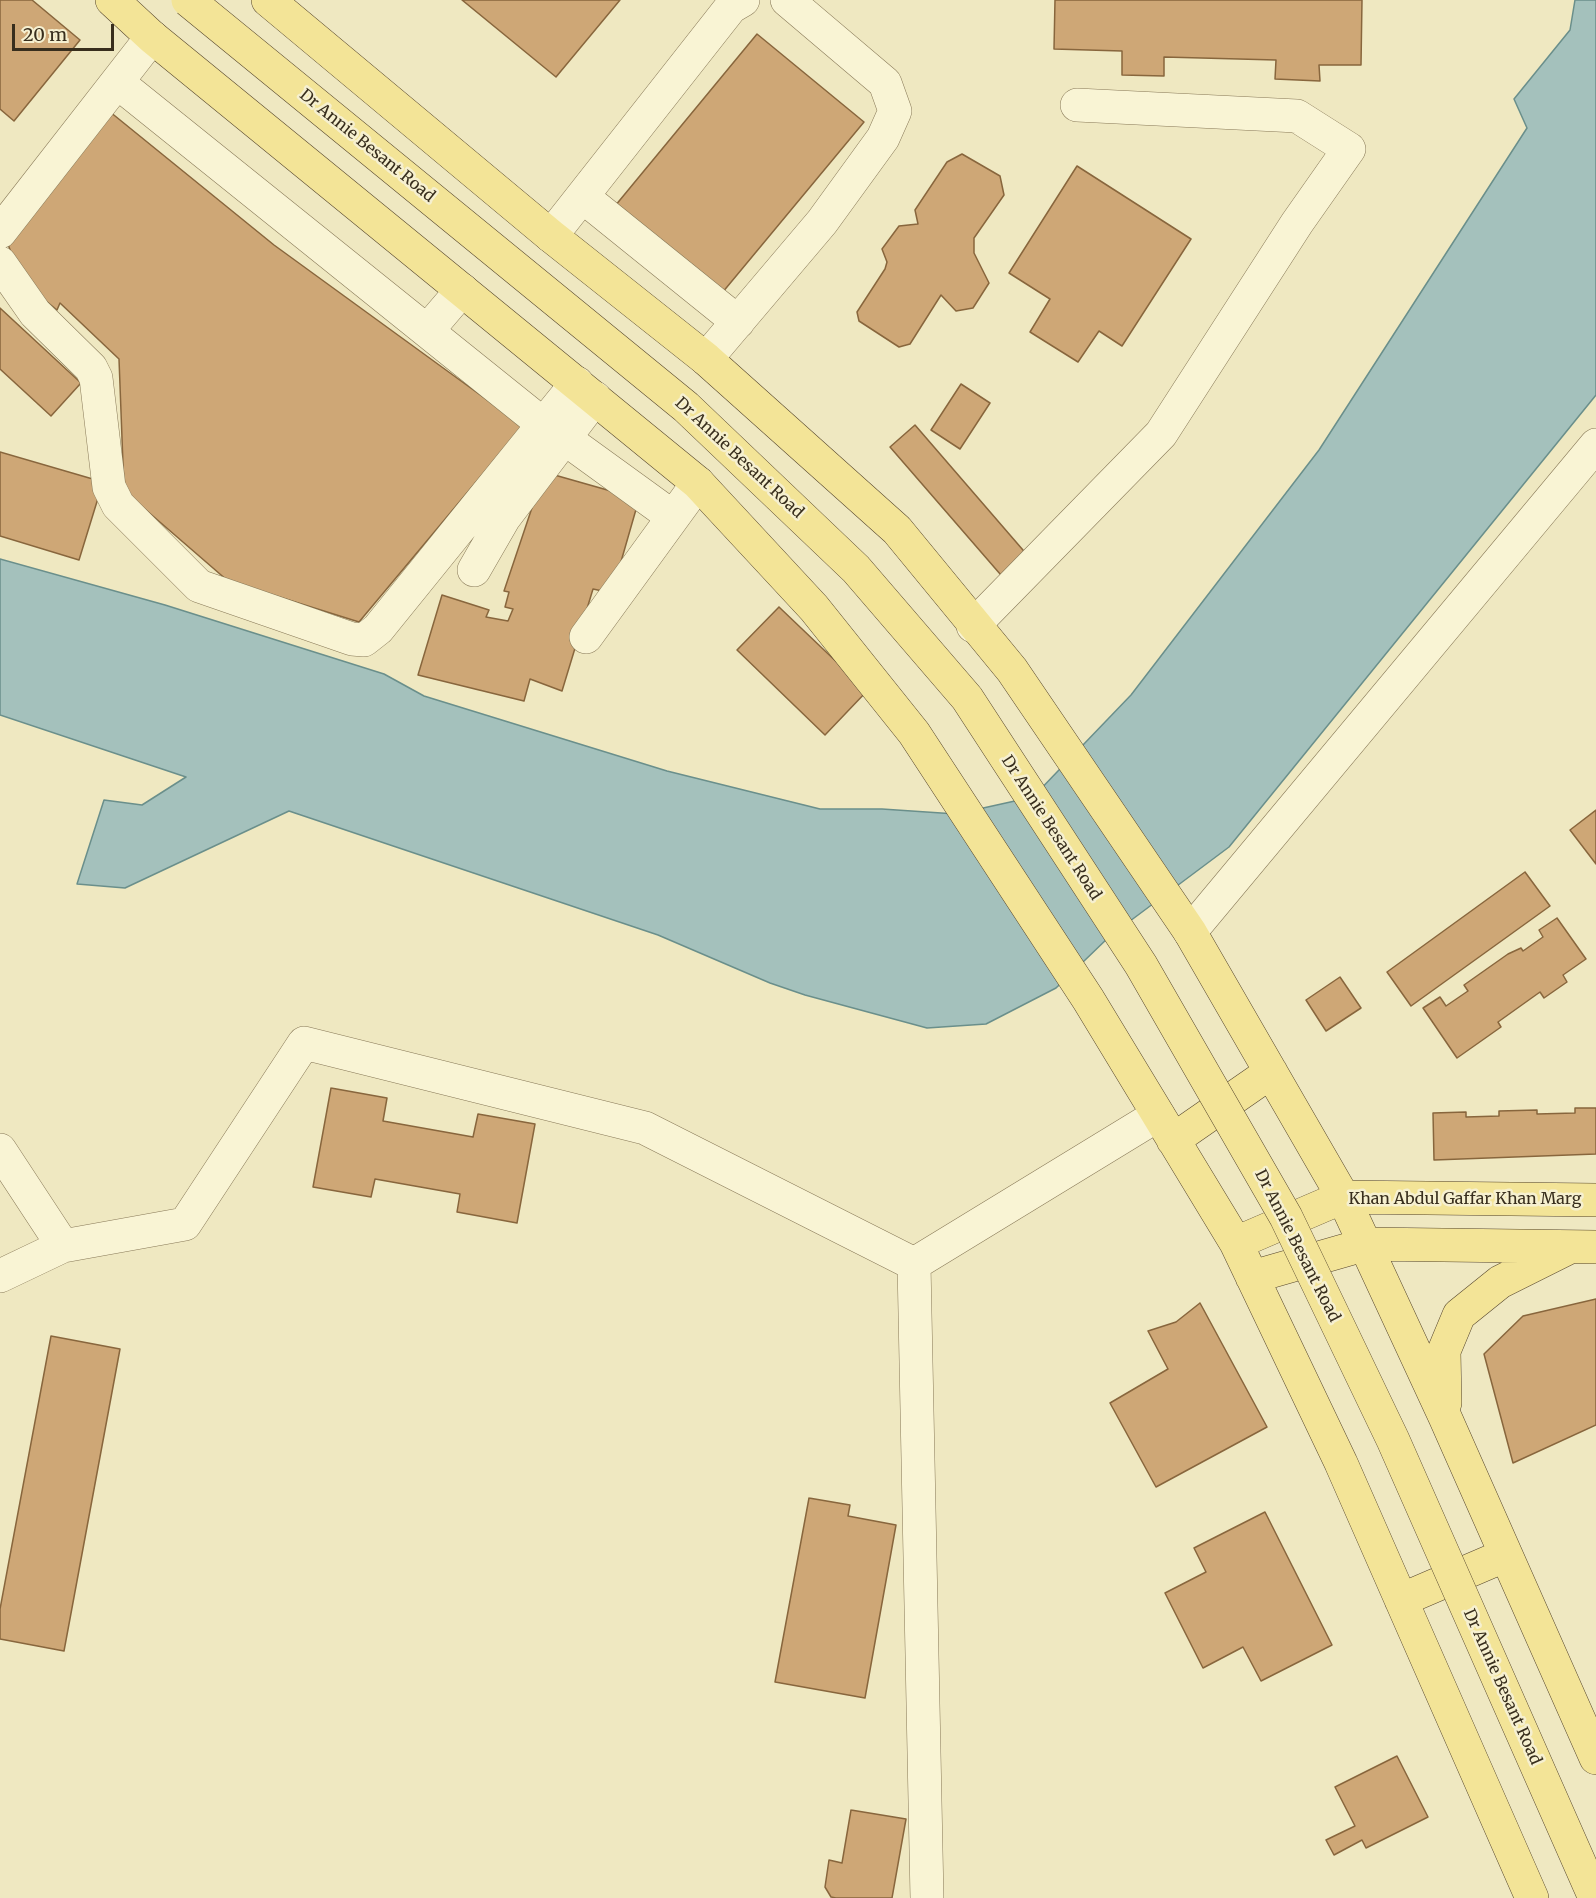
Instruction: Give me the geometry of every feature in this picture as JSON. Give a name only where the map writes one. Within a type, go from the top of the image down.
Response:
[{"type":"main road","points":[[112,0],[152,37],[698,483],[814,608],[914,733],[1088,999],[1236,1243],[1341,1463],[1532,1898]]},
{"type":"main road","name":"Dr Annie Besant Road","points":[[188,0],[686,407],[856,569],[967,698],[1141,964],[1286,1217],[1393,1440],[1595,1898]]},
{"type":"main road","points":[[268,0],[550,236],[706,359],[897,530],[973,626],[1012,670],[1190,932],[1343,1197],[1367,1244],[1596,1758]]},
{"type":"main road","points":[[1166,1127],[1271,1072]]},
{"type":"main road","name":"Khan Abdul Gaffar Khan Marg","points":[[1236,1243],[1343,1197],[1596,1200]]},
{"type":"main road","points":[[1252,1277],[1367,1244],[1583,1247]]},
{"type":"main road","points":[[1445,1417],[1443,1351],[1459,1315],[1500,1282],[1583,1247]]},
{"type":"main road","points":[[1401,1600],[1506,1555]]},
{"type":"street","points":[[550,236],[731,7],[743,0]]},
{"type":"street","points":[[706,359],[822,222],[883,138],[895,111],[885,83],[787,0]]},
{"type":"street","points":[[0,232],[152,37]]},
{"type":"street","points":[[117,82],[554,432],[673,518]]},
{"type":"street","points":[[973,626],[1161,434],[1297,222],[1349,149],[1297,116],[1077,105]]},
{"type":"street","points":[[583,197],[738,322]]},
{"type":"street","points":[[0,263],[34,313],[92,368],[96,378],[109,487],[118,505],[188,577],[208,591],[352,639],[364,639],[378,629],[554,432],[586,390]]},
{"type":"street","points":[[427,331],[462,290]]},
{"type":"street","points":[[474,570],[554,432]]},
{"type":"street","points":[[1190,932],[1596,445]]},
{"type":"street","points":[[586,637],[698,483]]},
{"type":"street","points":[[0,1276],[63,1246],[185,1224],[304,1043],[645,1128],[914,1264]]},
{"type":"street","points":[[914,1264],[1166,1127]]},
{"type":"street","points":[[0,1150],[63,1246]]},
{"type":"street","points":[[914,1264],[927,1898]]},
{"type":"water","points":[[1575,0],[1596,0],[1596,395],[1229,847],[1110,936],[1056,988],[986,1024],[927,1028],[805,995],[770,983],[658,935],[289,811],[125,888],[77,884],[104,800],[142,805],[186,777],[0,715],[0,559],[165,605],[384,674],[424,696],[667,771],[820,809],[882,809],[956,814],[1033,797],[1131,695],[1319,450],[1527,128],[1514,99],[1570,30]]},
{"type":"building","points":[[0,0],[32,0],[80,40],[14,121],[0,109]]},
{"type":"building","points":[[462,0],[620,0],[556,77]]},
{"type":"building","points":[[1055,0],[1362,0],[1361,65],[1319,65],[1320,81],[1275,79],[1276,60],[1164,57],[1164,76],[1122,75],[1122,51],[1054,49]]},
{"type":"building","points":[[757,34],[864,122],[722,293],[615,206]]},
{"type":"building","points":[[104,107],[274,245],[523,426],[359,622],[228,581],[124,491],[119,359],[60,303],[57,310],[36,293],[15,263],[6,239]]},
{"type":"building","points":[[962,154],[1000,176],[1004,195],[974,238],[974,253],[989,283],[973,308],[956,311],[941,295],[910,344],[899,347],[859,321],[857,312],[885,269],[887,262],[882,249],[899,226],[918,224],[915,210],[947,162]]},
{"type":"building","points":[[1077,166],[1191,239],[1122,346],[1099,331],[1078,362],[1030,332],[1050,299],[1009,273]]},
{"type":"building","points":[[0,308],[81,383],[51,416],[0,369]]},
{"type":"building","points":[[961,384],[990,403],[960,449],[931,430]]},
{"type":"building","points":[[915,425],[1029,557],[1007,582],[890,447]]},
{"type":"building","points":[[0,452],[103,482],[79,560],[0,536]]},
{"type":"building","points":[[544,472],[639,499],[612,593],[593,589],[562,691],[530,679],[524,701],[418,675],[442,595],[489,610],[486,617],[508,621],[513,609],[505,607],[509,592],[504,591]]},
{"type":"building","points":[[779,607],[867,691],[825,735],[737,650]]},
{"type":"building","points":[[1596,810],[1596,864],[1570,830]]},
{"type":"building","points":[[1525,872],[1550,906],[1411,1006],[1387,972]]},
{"type":"building","points":[[1557,918],[1586,959],[1563,975],[1567,982],[1544,998],[1540,992],[1498,1022],[1501,1027],[1457,1058],[1423,1008],[1440,997],[1446,1006],[1468,991],[1464,985],[1508,954],[1521,948],[1523,951],[1543,937],[1539,930]]},
{"type":"building","points":[[1340,977],[1361,1008],[1326,1031],[1306,1000]]},
{"type":"building","points":[[331,1088],[387,1098],[383,1121],[473,1137],[478,1114],[535,1124],[517,1223],[457,1212],[460,1194],[375,1179],[371,1197],[313,1187]]},
{"type":"building","points":[[1575,1108],[1596,1108],[1596,1154],[1434,1160],[1433,1113],[1466,1112],[1466,1117],[1499,1116],[1499,1111],[1537,1110],[1537,1114],[1575,1113]]},
{"type":"building","points":[[1596,1299],[1596,1425],[1513,1463],[1484,1354],[1523,1316]]},
{"type":"building","points":[[1200,1303],[1267,1427],[1156,1487],[1110,1403],[1168,1369],[1148,1331],[1176,1322]]},
{"type":"building","points":[[51,1336],[120,1349],[64,1651],[0,1639],[0,1609]]},
{"type":"building","points":[[809,1498],[850,1505],[848,1516],[896,1525],[865,1698],[775,1682]]},
{"type":"building","points":[[1265,1512],[1332,1645],[1261,1681],[1243,1647],[1203,1668],[1165,1593],[1206,1572],[1194,1548]]},
{"type":"building","points":[[1397,1756],[1428,1817],[1366,1848],[1362,1840],[1334,1855],[1326,1840],[1355,1826],[1335,1787]]},
{"type":"building","points":[[851,1810],[906,1819],[892,1898],[836,1898],[831,1897],[825,1887],[829,1860],[842,1863]]}]
